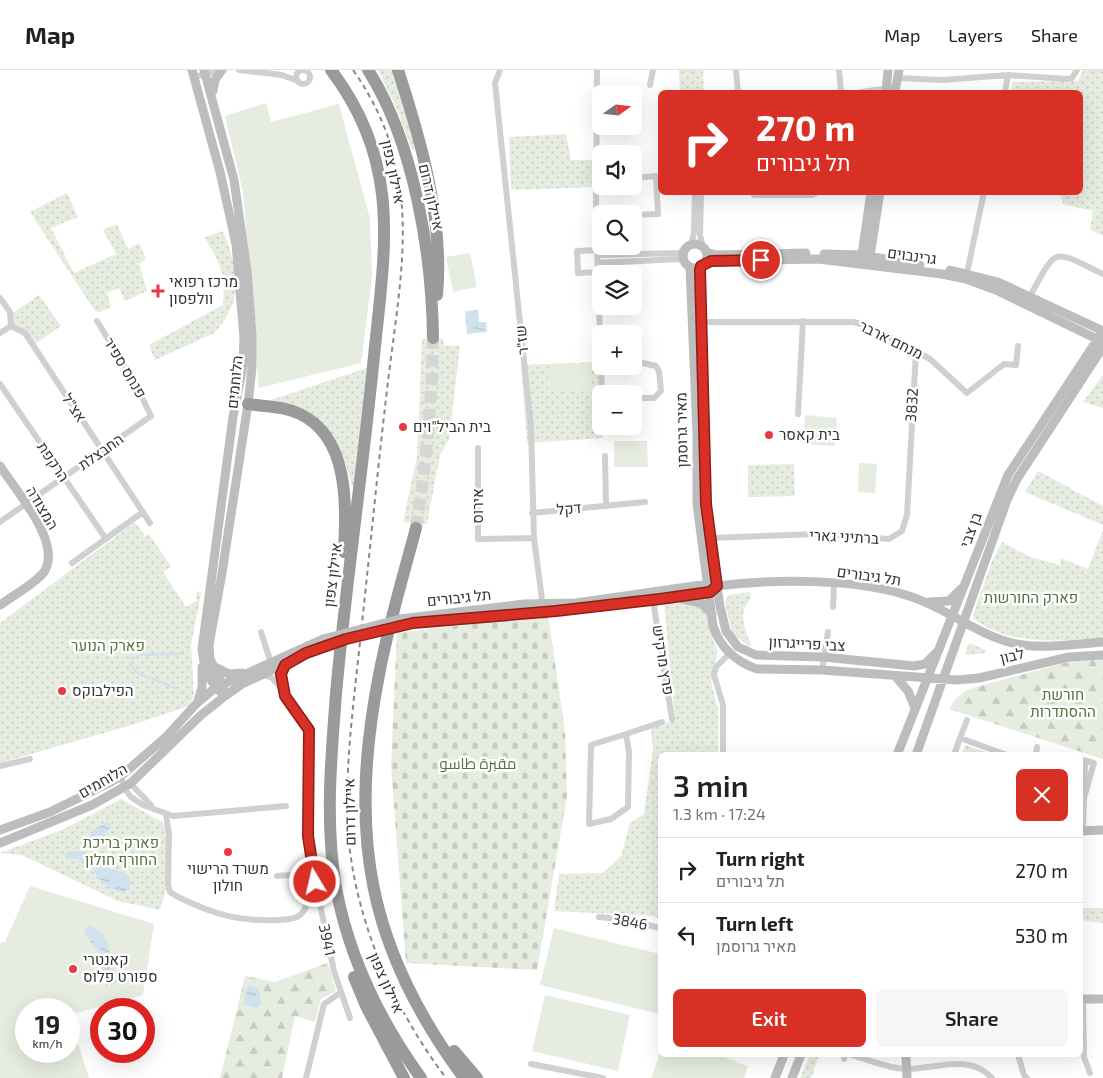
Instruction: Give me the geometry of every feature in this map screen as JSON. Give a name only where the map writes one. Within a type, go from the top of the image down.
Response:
[{"type":"highway","name":"איילון צפון","points":[[331,70],[353,103],[369,137],[380,174],[386,223],[385,259],[342,639],[330,773],[333,867],[344,921],[366,983],[382,1017],[420,1078]]},
{"type":"highway","name":"איילון דרום","points":[[368,70],[394,118],[412,185],[429,268],[433,336],[438,277],[437,247],[423,160],[398,70]]},
{"type":"highway","points":[[248,404],[289,410],[307,418],[329,441],[338,462],[343,481],[346,516],[342,639]]},
{"type":"highway","name":"איילון דרום","points":[[416,528],[379,676],[365,777],[364,801],[367,851],[386,938],[413,999],[433,1034],[464,1078]]},
{"type":"highway","points":[[333,867],[340,926],[355,980],[378,1032],[404,1078]]},
{"type":"highway","points":[[386,938],[433,1023],[477,1078]]},
{"type":"street","points":[[193,72],[222,70]]},
{"type":"street","points":[[213,98],[214,82],[222,70]]},
{"type":"street","points":[[239,70],[282,75],[305,83],[309,78],[307,72],[290,70]]},
{"type":"street","name":"שז\"ר","points":[[500,70],[495,83],[530,428],[532,512],[542,607]]},
{"type":"street","points":[[597,70],[599,205]]},
{"type":"street","points":[[650,85],[654,70]]},
{"type":"street","points":[[736,70],[738,90]]},
{"type":"street","points":[[839,70],[841,90]]},
{"type":"street","points":[[886,90],[888,70]]},
{"type":"street","points":[[886,90],[897,82],[1008,75],[1068,79],[1072,78],[1076,70]]},
{"type":"street","name":"הלוחמים","points":[[0,843],[84,808],[128,786],[200,716],[225,696],[205,668],[202,650],[233,417],[243,366],[244,337],[236,244],[220,172],[193,72]]},
{"type":"street","name":"הלוחמים","points":[[205,72],[234,180],[247,271],[252,352],[248,404],[209,645],[219,686]]},
{"type":"street","points":[[298,81],[296,77],[299,72]]},
{"type":"street","points":[[1004,90],[1008,75]]},
{"type":"street","points":[[642,177],[656,176],[658,214],[642,215]]},
{"type":"street","points":[[688,264],[683,256],[694,232],[695,195]]},
{"type":"street","points":[[598,255],[598,263],[679,259],[688,264],[702,265],[705,250],[700,236],[701,195]]},
{"type":"street","points":[[754,195],[812,195]]},
{"type":"street","points":[[866,253],[871,195]]},
{"type":"street","points":[[866,253],[879,195]]},
{"type":"street","points":[[967,273],[983,195]]},
{"type":"street","points":[[642,253],[679,253],[688,247],[698,244],[716,255],[779,252],[866,253]]},
{"type":"street","points":[[592,252],[577,251],[578,273],[592,272]]},
{"type":"street","name":"גרינבוים","points":[[866,253],[880,258],[967,273],[998,282],[1103,331]]},
{"type":"street","name":"גרינבוים","points":[[702,265],[716,261],[818,258],[866,253],[966,279],[996,290],[1101,343]]},
{"type":"street","points":[[1030,296],[1050,260],[1056,256],[1066,256],[1103,274]]},
{"type":"street","name":"מאיר גרוסמן","points":[[688,264],[697,322],[711,587]]},
{"type":"street","name":"מאיר גרוסמן","points":[[702,265],[697,322],[697,504],[711,587]]},
{"type":"street","points":[[0,298],[10,312],[11,326],[0,333]]},
{"type":"street","name":"פנחס ספיר","points":[[97,321],[136,383],[151,416]]},
{"type":"street","points":[[798,414],[803,321]]},
{"type":"street","name":"מנחם ארבר","points":[[697,322],[853,322],[869,326],[930,359],[967,393],[1004,364],[1016,365],[1018,346]]},
{"type":"street","name":"אצ\"ל","points":[[11,326],[24,333],[150,523]]},
{"type":"street","name":"בן צבי","points":[[917,752],[1007,500],[1017,479],[1101,343],[1103,331]]},
{"type":"street","name":"בן צבי","points":[[898,752],[1008,475],[1101,343]]},
{"type":"street","name":"3832","points":[[909,458],[916,352]]},
{"type":"street","points":[[642,363],[656,366],[660,371],[661,391],[654,398],[642,398]]},
{"type":"street","name":"הרקפת","points":[[0,384],[106,539]]},
{"type":"street","points":[[239,391],[242,401],[248,404]]},
{"type":"street","name":"החבצלת","points":[[0,522],[151,416]]},
{"type":"street","name":"אירוס","points":[[478,448],[478,539],[534,538]]},
{"type":"street","points":[[605,456],[606,506]]},
{"type":"street","name":"ברתיני גארי","points":[[709,538],[820,534],[883,539],[894,537],[905,526],[909,458]]},
{"type":"street","name":"המצודה","points":[[0,466],[25,505],[42,527],[48,544],[48,558],[41,576],[0,605]]},
{"type":"street","name":"דקל","points":[[532,512],[645,502]]},
{"type":"street","points":[[72,564],[143,512]]},
{"type":"street","name":"תל גיבורים","points":[[219,686],[323,643],[400,622],[711,587],[779,582],[834,584],[884,590],[924,601],[952,615]]},
{"type":"street","points":[[924,601],[948,601],[966,583]]},
{"type":"street","points":[[833,607],[834,584]]},
{"type":"street","name":"תל גיבורים","points":[[542,607],[656,600],[711,587]]},
{"type":"street","name":"צבי פרייגרזון","points":[[711,587],[712,615],[716,635],[730,653],[747,665],[757,669],[822,670],[926,679]]},
{"type":"street","name":"צבי פרייגרזון","points":[[711,587],[726,631],[744,651],[766,656],[823,657],[918,666],[929,661],[937,652]]},
{"type":"street","points":[[656,600],[695,601],[705,606],[712,615]]},
{"type":"street","name":"פרץ מרקיש","points":[[656,600],[672,719]]},
{"type":"street","name":"לבון","points":[[952,615],[996,637],[1023,645],[1041,646],[1103,642]]},
{"type":"street","points":[[261,632],[271,663]]},
{"type":"street","points":[[822,670],[828,632]]},
{"type":"street","name":"תל גיבורים","points":[[225,696],[262,674],[285,665],[323,643]]},
{"type":"street","points":[[197,703],[202,687],[202,650]]},
{"type":"street","points":[[722,752],[724,712],[714,675],[720,662],[730,653]]},
{"type":"street","name":"לבון","points":[[926,679],[979,678],[1069,657],[1103,654]]},
{"type":"street","points":[[282,689],[281,674],[285,665]]},
{"type":"street","points":[[213,666],[229,674],[250,672]]},
{"type":"street","name":"3941","points":[[262,674],[272,678],[282,689],[287,700],[309,730],[308,836],[318,899],[340,993],[350,1018]]},
{"type":"street","points":[[896,677],[908,690],[916,708]]},
{"type":"street","name":"הלוחמים","points":[[0,830],[50,812],[121,776],[166,736],[197,703],[219,686]]},
{"type":"street","points":[[955,752],[967,720]]},
{"type":"street","points":[[626,734],[629,752],[628,807],[611,819],[589,824],[591,745],[662,722]]},
{"type":"street","points":[[960,738],[998,752]]},
{"type":"street","points":[[1036,752],[1037,747]]},
{"type":"street","points":[[0,766],[30,759]]},
{"type":"street","points":[[1083,809],[1085,760],[1094,763],[1084,798]]},
{"type":"street","points":[[121,776],[128,786],[131,797],[158,811],[173,816],[286,806]]},
{"type":"street","points":[[166,814],[169,834],[168,885],[170,892],[178,898],[234,919],[257,921],[297,917],[305,911],[308,904],[308,895],[303,880],[296,876],[277,876]]},
{"type":"street","points":[[1083,831],[1103,830]]},
{"type":"street","name":"3846","points":[[599,917],[627,920],[658,928]]},
{"type":"street","points":[[306,1078],[324,1004],[340,993]]},
{"type":"street","points":[[1083,1000],[1103,999]]},
{"type":"street","points":[[1083,1028],[1084,1057],[1090,1073]]},
{"type":"street","points":[[775,1078],[783,1057]]},
{"type":"street","points":[[792,1078],[800,1057]]},
{"type":"street","points":[[857,1057],[906,1074],[953,1063],[967,1064],[982,1070],[992,1078]]},
{"type":"street","points":[[906,1057],[906,1074]]},
{"type":"street","points":[[1019,1057],[1025,1077]]},
{"type":"street","points":[[531,1064],[604,1078]]},
{"type":"green space","points":[[378,70],[392,70],[402,95],[415,150],[412,150],[398,111]]},
{"type":"green space","points":[[679,70],[703,70],[704,90],[680,90]]},
{"type":"green space","points":[[1083,70],[1103,70],[1103,236],[1090,230],[1093,211],[1063,204],[1061,195],[1083,195],[1083,90],[1011,90],[1013,82],[1078,81]]},
{"type":"green space","points":[[266,103],[271,122],[339,104],[370,219],[372,277],[361,363],[259,388],[243,192],[225,116]]},
{"type":"green space","points":[[566,134],[571,160],[592,160],[592,187],[511,190],[509,137]]},
{"type":"green space","points":[[67,193],[78,217],[51,228],[74,273],[116,254],[103,230],[117,224],[128,249],[139,243],[146,259],[139,264],[147,291],[125,301],[119,288],[107,293],[111,307],[99,312],[95,311],[30,212]]},
{"type":"green space","points":[[222,231],[231,253],[236,282],[235,296],[227,316],[214,333],[155,360],[149,345],[223,305],[223,276],[215,255],[204,238]]},
{"type":"green space","points":[[470,253],[477,287],[453,292],[446,257]]},
{"type":"green space","points":[[39,295],[61,326],[35,344],[13,325],[13,313]]},
{"type":"green space","points":[[422,339],[443,339],[444,346],[460,346],[449,439],[440,455],[427,524],[403,522],[417,457]]},
{"type":"green space","points":[[592,362],[592,375],[599,375],[600,385],[592,385],[592,435],[603,435],[603,438],[527,443],[521,365]]},
{"type":"green space","points":[[549,364],[591,366],[589,392],[548,390]]},
{"type":"green space","points":[[367,368],[354,492],[343,457],[329,431],[319,420],[306,412],[291,405],[271,400]]},
{"type":"green space","points":[[1103,375],[1103,408],[1083,402]]},
{"type":"green space","points":[[805,415],[837,418],[835,446],[803,444]]},
{"type":"green space","points":[[614,441],[647,441],[648,467],[614,467]]},
{"type":"green space","points":[[859,463],[877,464],[875,493],[858,492]]},
{"type":"green space","points":[[794,464],[795,496],[748,497],[748,465]]},
{"type":"green space","points":[[1038,471],[1103,506],[1103,525],[1025,492]]},
{"type":"green space","name":"פארק הנוער","points":[[135,522],[145,536],[149,534],[171,567],[163,572],[186,607],[197,601],[196,593],[200,591],[201,594],[191,644],[194,695],[189,706],[135,724],[0,763],[0,623]]},
{"type":"green space","name":"פארק החורשות","points":[[1103,530],[1103,638],[1036,640],[1019,638],[988,628],[974,619],[973,615],[992,561],[1002,542],[1030,557],[1060,565],[1061,558],[1088,569]]},
{"type":"green space","points":[[750,592],[751,598],[744,609],[743,615],[751,645],[749,647],[732,633],[725,602],[729,595]]},
{"type":"green space","points":[[664,601],[700,608],[707,616],[712,638],[718,651],[711,682],[718,709],[718,752],[658,752],[658,918],[653,916],[554,911],[559,874],[603,873],[621,856],[630,823],[644,814],[653,750],[651,728],[675,720]]},
{"type":"green space","name":"مقبرة طاسو","points":[[548,615],[565,731],[567,796],[537,970],[406,963],[391,766],[397,633]]},
{"type":"green space","points":[[969,643],[986,650],[985,653],[965,655]]},
{"type":"green space","name":"חורשת ההסתדרות","points":[[1103,659],[1103,759],[949,709],[956,698],[969,689],[1075,660]]},
{"type":"green space","points":[[965,745],[985,752],[963,752]]},
{"type":"green space","name":"פארק בריכת החורף חולון","points":[[121,799],[162,822],[166,828],[166,889],[160,910],[118,901],[22,855],[0,853],[64,829]]},
{"type":"green space","name":"קאנטרי ספורט פלוס","points":[[30,886],[154,924],[143,995],[132,998],[90,998],[90,1009],[80,1012],[80,998],[15,998],[15,1063],[80,1063],[80,1050],[89,1078],[0,1078],[0,943],[5,942]]},
{"type":"green space","points":[[1083,908],[1103,908],[1103,923],[1083,920]]},
{"type":"green space","points":[[554,928],[658,954],[658,1014],[540,985]]},
{"type":"green space","points":[[328,963],[336,991],[321,999],[315,1022],[295,1016],[282,1078],[220,1078],[245,976],[275,982]]},
{"type":"green space","points":[[545,995],[630,1015],[618,1071],[532,1051]]},
{"type":"green space","points":[[659,1057],[723,1057],[748,1066],[744,1078],[651,1078]]},
{"type":"green space","points":[[809,1057],[818,1057],[811,1078],[800,1078]]},
{"type":"water","points":[[478,310],[479,322],[486,322],[487,332],[467,334],[465,311]]},
{"type":"water","points":[[107,822],[111,826],[101,841],[96,843],[90,838],[91,835],[94,830]]},
{"type":"water","points":[[67,851],[86,852],[97,864],[125,874],[131,881],[129,890],[122,893],[110,888],[98,877],[89,862],[65,857]]},
{"type":"water","points":[[88,925],[104,934],[119,982],[106,986],[97,950],[84,933]]},
{"type":"water","points":[[248,985],[259,988],[261,1004],[256,1008],[243,1004]]},
{"type":"waterway","points":[[131,659],[140,655],[183,654]]},
{"type":"waterway","points":[[130,664],[138,673],[177,689]]},
{"type":"tunnel","points":[[416,528],[428,433],[433,338]]},
{"type":"railway","points":[[353,70],[375,107],[390,144],[399,180],[402,254],[350,737],[347,783],[349,842],[354,878],[375,950],[406,1017],[425,1049],[446,1078]]},
{"type":"place","name":"מרכז רפואי וולפסון","points":[[158,291]]},
{"type":"place","name":"בית הביל\"וים","points":[[403,427]]},
{"type":"place","name":"בית קאסר","points":[[769,435]]},
{"type":"place","name":"הפילבוקס","points":[[62,691]]},
{"type":"place","name":"משרד הרישוי חולון","points":[[228,852]]},
{"type":"place","name":"קאנטרי ספורט פלוס","points":[[73,969]]},
{"type":"route","points":[[315,882],[308,836],[310,735],[307,724],[287,700],[282,689],[281,674],[285,665],[322,646],[365,633],[413,623],[556,611],[660,599],[710,592],[717,586],[707,522],[705,486],[706,432],[700,270],[701,266],[711,261],[761,260]]}]
